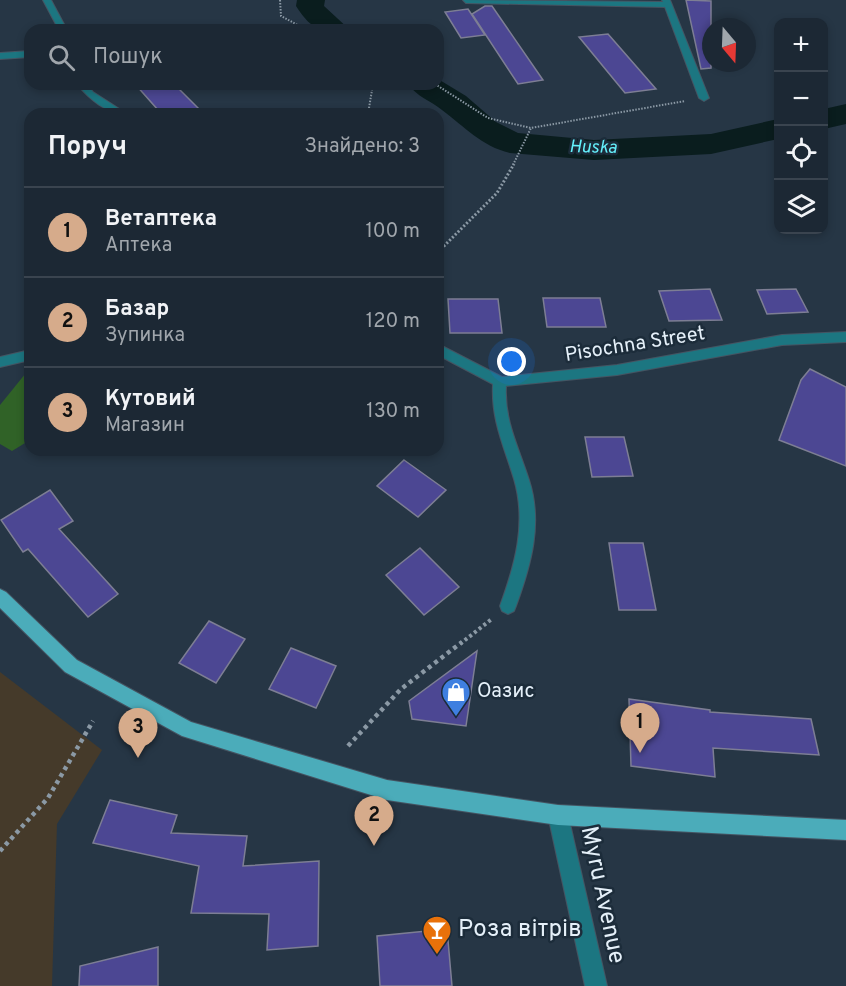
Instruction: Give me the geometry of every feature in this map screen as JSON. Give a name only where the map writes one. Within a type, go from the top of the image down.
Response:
[{"type":"main road","points":[[0,597],[70,666],[188,730],[387,790],[558,815],[846,830]]},
{"type":"street","points":[[47,0],[60,24]]},
{"type":"street","points":[[466,1],[666,3],[704,98]]},
{"type":"street","points":[[0,56],[24,54]]},
{"type":"street","points":[[87,90],[112,108]]},
{"type":"street","name":"Pisochna Street","points":[[500,382],[617,370],[782,340],[846,337]]},
{"type":"street","points":[[444,352],[500,382],[497,406],[504,434],[522,481],[530,515],[525,562],[508,606]]},
{"type":"street","points":[[0,362],[24,356]]},
{"type":"street","name":"Myru Avenue","points":[[558,815],[596,986]]},
{"type":"path","points":[[280,0],[281,16],[296,24]]},
{"type":"path","points":[[369,108],[372,90]]},
{"type":"path","points":[[444,90],[488,118],[531,128],[704,98]]},
{"type":"path","points":[[444,246],[496,193],[518,156],[531,128]]},
{"type":"path","points":[[348,746],[400,689],[457,648],[508,606]]},
{"type":"path","points":[[0,851],[48,798],[93,721]]},
{"type":"shaded area","points":[[0,672],[102,750],[57,824],[52,986],[0,986]]},
{"type":"green space","points":[[24,375],[24,444],[12,451],[0,444],[0,405]]},
{"type":"building","points":[[686,0],[711,1],[711,18],[702,18],[701,69]]},
{"type":"building","points":[[485,6],[492,6],[543,80],[518,84],[472,14]]},
{"type":"building","points":[[468,9],[485,35],[461,38],[445,12]]},
{"type":"building","points":[[608,34],[656,89],[625,93],[579,37]]},
{"type":"building","points":[[140,90],[180,90],[198,108],[156,108]]},
{"type":"building","points":[[710,289],[722,320],[669,321],[659,291]]},
{"type":"building","points":[[796,289],[808,312],[767,314],[757,290]]},
{"type":"building","points":[[543,298],[600,298],[606,327],[547,327]]},
{"type":"building","points":[[448,299],[498,299],[502,333],[450,333]]},
{"type":"building","points":[[810,369],[846,387],[846,466],[779,440],[801,380]]},
{"type":"building","points":[[585,437],[624,437],[633,476],[592,477]]},
{"type":"building","points":[[404,460],[446,490],[418,517],[377,486]]},
{"type":"building","points":[[50,490],[73,521],[59,529],[118,594],[88,617],[28,549],[23,552],[1,520]]},
{"type":"building","points":[[609,543],[643,543],[656,610],[619,610]]},
{"type":"building","points":[[420,548],[459,587],[424,615],[386,575]]},
{"type":"building","points":[[209,621],[245,639],[216,683],[179,663]]},
{"type":"building","points":[[291,648],[336,666],[316,708],[269,689]]},
{"type":"building","points":[[477,651],[466,726],[412,719],[409,701]]},
{"type":"building","points":[[629,699],[710,710],[710,712],[811,719],[819,755],[713,748],[715,777],[631,766]]},
{"type":"building","points":[[110,800],[177,815],[171,833],[247,836],[243,866],[319,861],[318,946],[267,950],[269,914],[191,913],[199,866],[93,843]]},
{"type":"building","points":[[447,929],[452,986],[380,986],[377,936]]},
{"type":"building","points":[[158,947],[158,986],[79,986],[80,966]]},
{"type":"waterway","name":"Huska","points":[[311,0],[310,6],[318,18],[326,24]]},
{"type":"waterway","name":"Huska","points":[[433,90],[454,103],[484,129],[510,143],[594,150],[711,144],[774,130]]},
{"type":"waterway","name":"Huska","points":[[828,118],[846,114]]},
{"type":"place","name":"Оазис","points":[[456,718]]},
{"type":"place","name":"Ветаптека","points":[[640,753]]},
{"type":"place","name":"Кутовий","points":[[138,758]]},
{"type":"place","name":"Базар","points":[[374,846]]},
{"type":"place","name":"Роза вітрів","points":[[437,956]]}]
